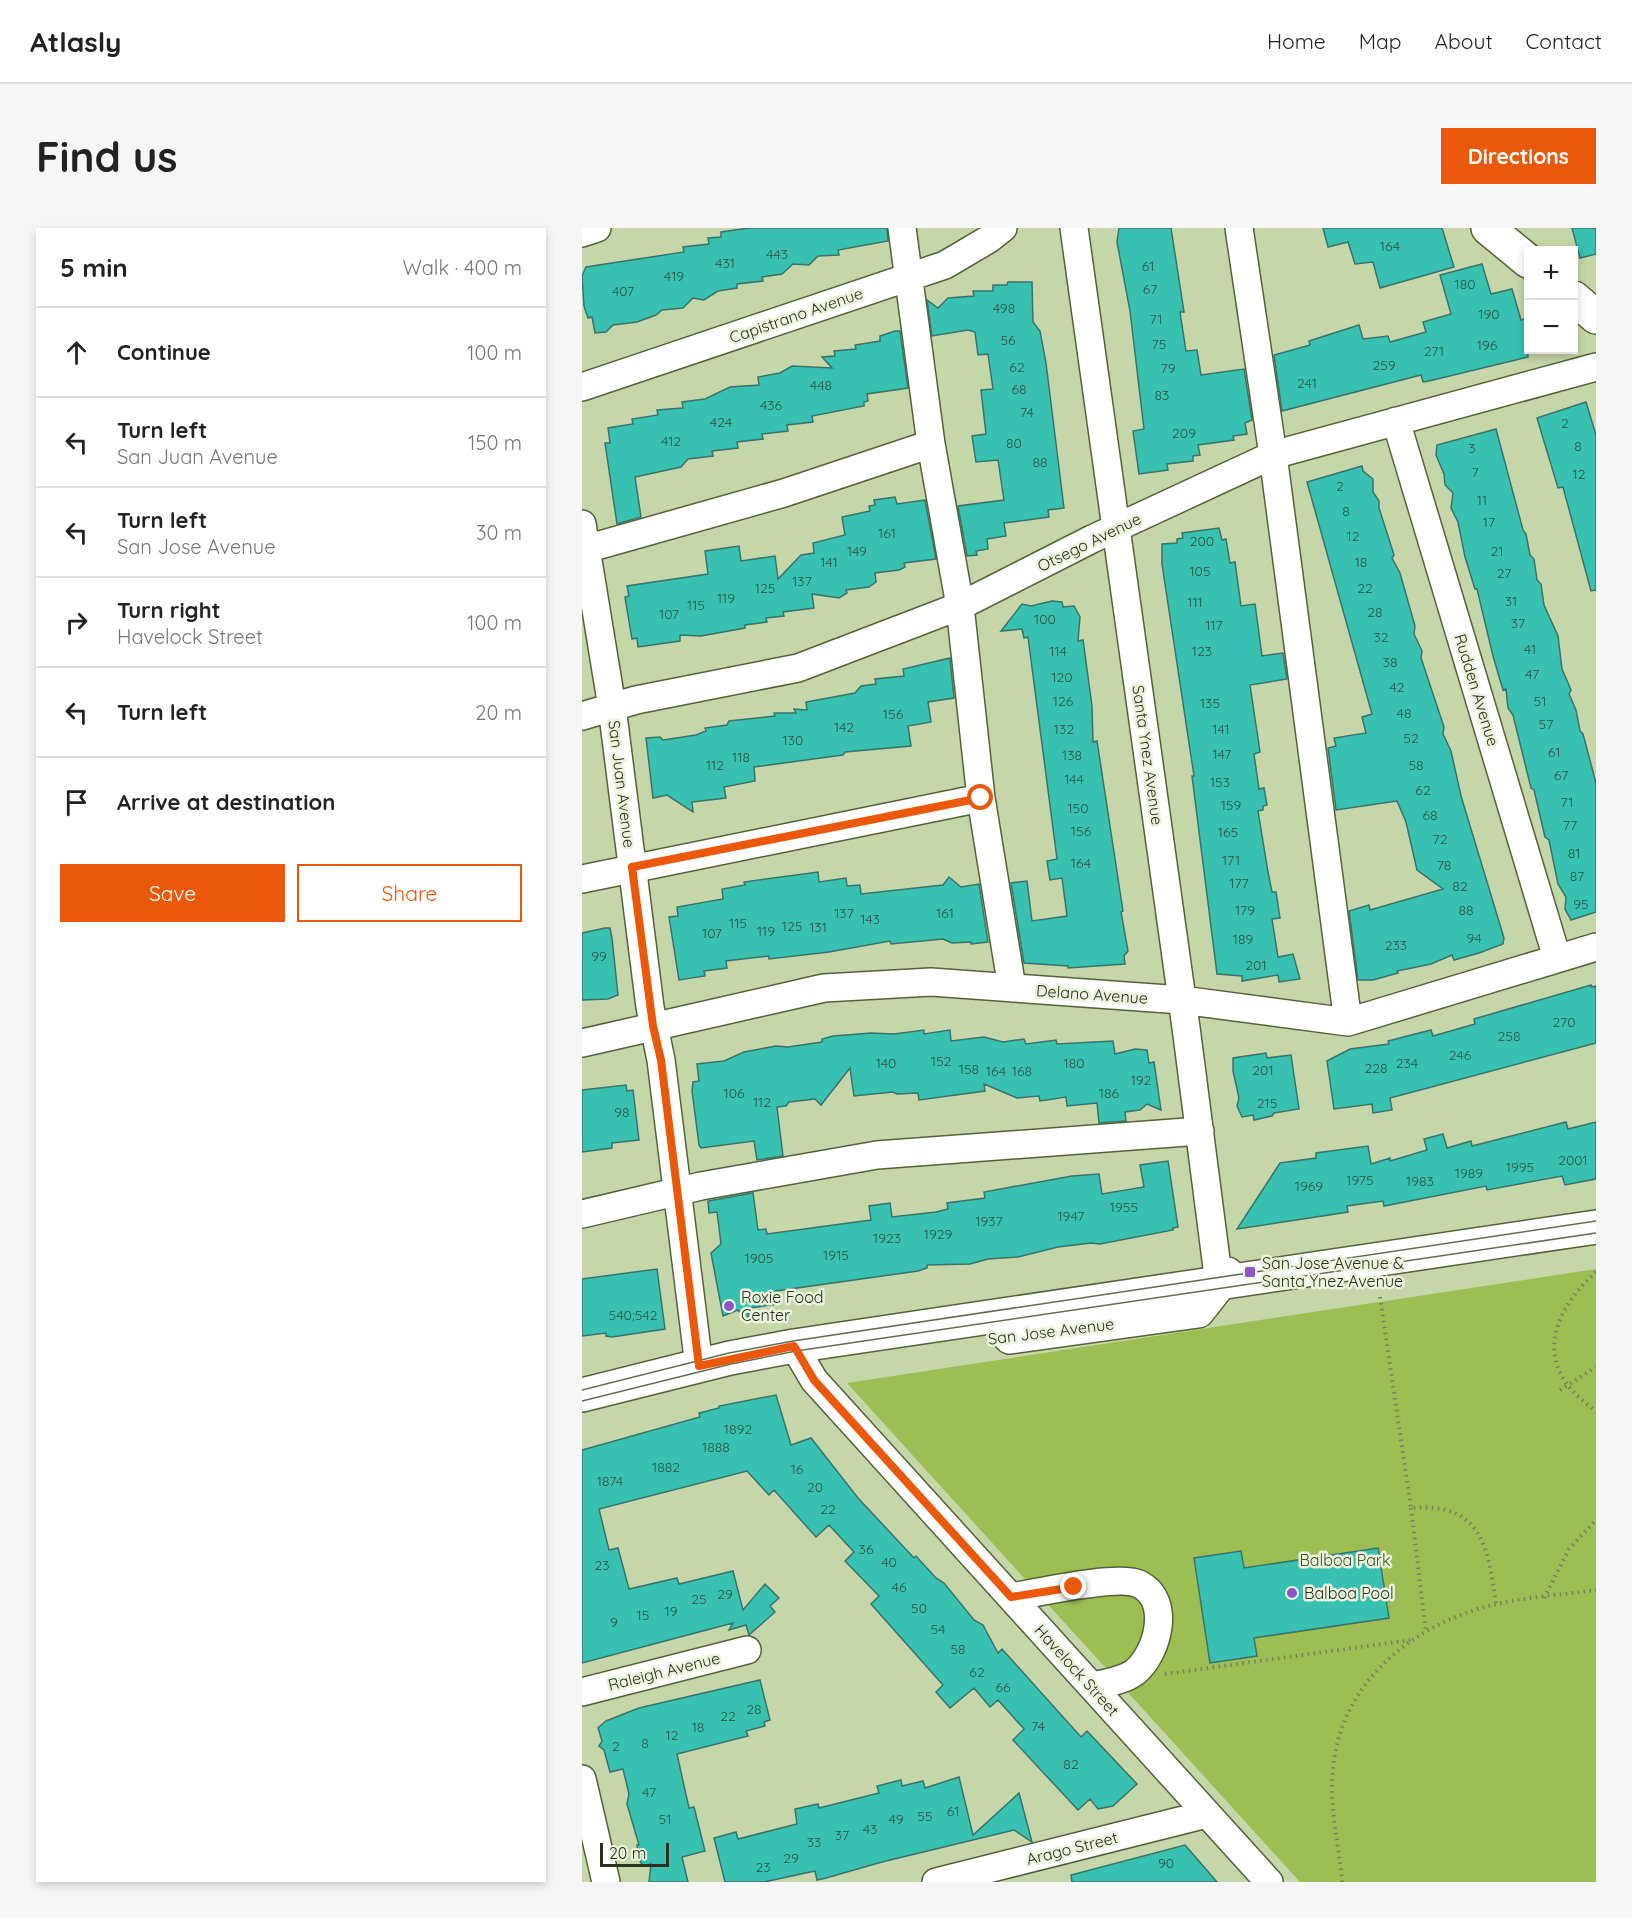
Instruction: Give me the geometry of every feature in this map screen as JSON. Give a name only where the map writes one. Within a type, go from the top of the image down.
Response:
[{"type":"main road","points":[[1488,228],[1524,258]]},
{"type":"main road","points":[[1576,300],[1596,317]]},
{"type":"main road","name":"San Jose Avenue","points":[[582,1395],[699,1366],[794,1346],[1596,1227]]},
{"type":"street","points":[[582,233],[597,228]]},
{"type":"street","points":[[902,228],[931,444],[960,606],[981,798],[1012,988]]},
{"type":"street","name":"Capistrano Avenue","points":[[582,387],[945,265],[1003,228]]},
{"type":"street","name":"Santa Ynez Avenue","points":[[1074,228],[1182,1000],[1219,1283]]},
{"type":"street","points":[[1239,228],[1273,455],[1347,1022]]},
{"type":"street","name":"Otsego Avenue","points":[[582,716],[636,700],[798,668],[960,606],[1273,455],[1596,367]]},
{"type":"street","name":"Rudden Avenue","points":[[1396,422],[1557,958]]},
{"type":"street","points":[[583,541],[784,493],[931,444]]},
{"type":"street","name":"San Juan Avenue","points":[[583,541],[612,707],[653,1026],[661,1060],[699,1366]]},
{"type":"street","points":[[582,879],[632,867],[981,798]]},
{"type":"street","name":"Delano Avenue","points":[[582,1043],[824,988],[930,982],[1182,1000],[1347,1022],[1596,947]]},
{"type":"street","points":[[582,1214],[677,1191],[877,1155],[1200,1131]]},
{"type":"street","name":"Havelock Street","points":[[794,1346],[814,1380],[1269,1882]]},
{"type":"street","points":[[1011,1597],[1119,1580],[1139,1584],[1154,1598],[1159,1616],[1158,1630],[1144,1664],[1121,1680],[1092,1686]]},
{"type":"street","name":"Raleigh Avenue","points":[[582,1692],[747,1650]]},
{"type":"street","points":[[582,1779],[606,1882]]},
{"type":"street","name":"Arago Street","points":[[936,1882],[1208,1814]]},
{"type":"path","points":[[1596,1272],[1568,1300],[1557,1328],[1557,1358],[1568,1385],[1596,1412]]},
{"type":"path","points":[[1380,1297],[1411,1508],[1426,1633]]},
{"type":"path","points":[[1560,1390],[1596,1367]]},
{"type":"path","points":[[1411,1508],[1436,1506],[1461,1515],[1479,1532],[1492,1575],[1496,1605]]},
{"type":"path","points":[[1544,1598],[1569,1549],[1596,1520]]},
{"type":"path","points":[[1342,1882],[1339,1847],[1332,1817],[1332,1770],[1336,1741],[1358,1695],[1377,1669],[1397,1649],[1462,1614],[1496,1605],[1596,1590]]},
{"type":"path","points":[[1121,1680],[1414,1639]]},
{"type":"green space","name":"Balboa Park","points":[[1596,1269],[1596,1882],[1300,1882],[847,1383]]},
{"type":"building","points":[[749,228],[887,228],[888,241],[838,250],[839,255],[818,256],[809,265],[793,264],[782,274],[762,277],[763,281],[737,284],[737,288],[718,291],[704,300],[693,298],[683,308],[662,310],[656,315],[637,322],[613,325],[606,332],[595,333],[592,317],[588,318],[584,306],[582,276],[586,267],[684,252],[683,247],[709,244],[708,238],[721,237],[721,232]]},
{"type":"building","points":[[1119,228],[1171,228],[1184,312],[1180,312],[1186,351],[1197,350],[1201,375],[1244,369],[1252,420],[1245,423],[1247,434],[1233,436],[1234,440],[1198,445],[1200,455],[1193,456],[1193,461],[1167,464],[1168,470],[1139,474],[1133,431],[1144,429],[1130,311],[1117,242]]},
{"type":"building","points":[[1323,228],[1442,228],[1454,267],[1380,288],[1373,262],[1355,264],[1348,242],[1328,247]]},
{"type":"building","points":[[1572,228],[1596,228],[1596,254],[1580,258]]},
{"type":"building","points":[[1482,264],[1491,294],[1512,289],[1521,320],[1524,319],[1524,354],[1528,354],[1528,357],[1429,381],[1423,382],[1421,375],[1282,411],[1274,355],[1310,345],[1309,341],[1359,325],[1363,339],[1388,336],[1390,342],[1426,332],[1423,322],[1451,314],[1440,275]]},
{"type":"building","points":[[1008,282],[1032,282],[1033,322],[1040,331],[1046,363],[1064,508],[1048,510],[1049,517],[1004,523],[1006,536],[987,539],[988,549],[976,551],[977,555],[967,556],[958,506],[1004,500],[998,460],[976,462],[972,436],[986,434],[981,390],[993,389],[988,354],[978,355],[975,332],[968,330],[932,336],[927,300],[938,308],[948,298],[974,296],[973,291],[993,291],[993,285],[1007,285]]},
{"type":"building","points":[[900,331],[908,388],[867,394],[868,401],[864,402],[864,406],[812,416],[813,422],[787,425],[788,431],[762,434],[763,439],[737,442],[738,448],[712,451],[713,456],[688,459],[681,467],[635,477],[641,517],[617,524],[605,443],[610,443],[608,428],[633,424],[632,419],[658,415],[657,410],[683,408],[682,402],[705,399],[730,387],[759,385],[758,377],[780,373],[792,366],[832,368],[822,357],[835,356],[834,351],[856,349],[855,345],[880,341],[880,336]]},
{"type":"building","points":[[1586,402],[1596,435],[1596,590],[1591,591],[1563,487],[1558,488],[1537,418]]},
{"type":"building","points":[[1496,429],[1530,555],[1534,559],[1537,580],[1541,584],[1544,605],[1558,636],[1562,669],[1571,690],[1569,694],[1576,710],[1596,783],[1596,912],[1571,920],[1565,909],[1566,897],[1558,884],[1549,840],[1545,837],[1513,715],[1508,708],[1506,689],[1503,690],[1493,656],[1477,589],[1475,589],[1465,557],[1458,522],[1451,508],[1453,493],[1445,485],[1444,474],[1436,455],[1437,445]]},
{"type":"building","points":[[1362,466],[1363,471],[1373,479],[1373,492],[1379,501],[1379,508],[1394,555],[1392,558],[1400,573],[1415,626],[1414,634],[1422,651],[1421,658],[1444,727],[1443,734],[1451,751],[1461,796],[1504,938],[1503,944],[1479,953],[1454,960],[1452,955],[1431,964],[1397,971],[1398,973],[1373,980],[1358,980],[1349,911],[1369,905],[1370,910],[1443,889],[1417,870],[1406,822],[1397,801],[1336,810],[1328,748],[1336,746],[1334,738],[1366,733],[1362,717],[1372,714],[1307,482]]},
{"type":"building","points":[[895,497],[897,504],[925,500],[936,559],[904,563],[905,567],[899,570],[875,573],[876,582],[869,587],[846,590],[847,593],[839,598],[812,594],[814,608],[783,612],[784,616],[766,618],[767,622],[745,625],[745,628],[701,636],[680,635],[680,641],[638,647],[637,638],[632,639],[625,597],[629,596],[627,586],[708,574],[705,551],[739,546],[741,561],[775,556],[778,579],[801,555],[814,553],[813,543],[845,535],[842,517],[870,511],[869,506],[875,505],[874,500]]},
{"type":"building","points":[[1219,528],[1222,540],[1226,539],[1230,563],[1235,562],[1241,606],[1255,604],[1262,656],[1283,653],[1287,679],[1250,685],[1260,752],[1254,754],[1259,789],[1264,788],[1267,805],[1263,806],[1263,810],[1258,811],[1272,892],[1276,892],[1280,918],[1272,919],[1278,957],[1293,954],[1300,979],[1279,982],[1278,975],[1242,981],[1242,976],[1217,974],[1192,776],[1194,776],[1162,564],[1162,544],[1177,543],[1177,539],[1183,538],[1182,533]]},
{"type":"building","points":[[1052,601],[1062,602],[1063,607],[1074,606],[1080,617],[1078,641],[1083,640],[1092,706],[1093,742],[1097,741],[1123,911],[1121,912],[1128,951],[1124,956],[1125,964],[1068,968],[1068,966],[1024,963],[1011,883],[1027,881],[1032,921],[1067,916],[1062,878],[1050,880],[1047,861],[1057,859],[1028,637],[1024,638],[1022,629],[1001,631],[1022,604],[1031,606]]},
{"type":"building","points":[[950,658],[954,698],[928,702],[931,722],[908,726],[911,746],[845,752],[843,755],[754,767],[755,781],[724,787],[726,798],[692,802],[693,812],[667,795],[653,798],[646,738],[660,737],[663,740],[696,735],[706,731],[705,728],[727,725],[729,721],[775,716],[774,713],[796,713],[794,709],[807,710],[806,702],[855,693],[861,686],[876,684],[875,679],[904,676],[903,669]]},
{"type":"building","points":[[818,872],[819,882],[846,878],[847,886],[860,885],[861,894],[943,885],[949,877],[961,887],[979,884],[988,942],[952,943],[943,939],[891,944],[890,941],[829,952],[726,961],[727,968],[704,971],[705,976],[679,980],[669,917],[678,916],[677,907],[723,899],[722,889],[745,885],[744,882]]},
{"type":"building","points":[[610,928],[612,938],[618,995],[608,999],[582,1000],[582,933]]},
{"type":"building","points":[[1591,985],[1591,987],[1596,986],[1596,1043],[1390,1098],[1392,1110],[1373,1113],[1372,1104],[1334,1109],[1327,1061],[1350,1049],[1389,1044],[1388,1041],[1431,1030],[1433,1036],[1475,1024],[1474,1019]]},
{"type":"building","points":[[924,1030],[924,1034],[950,1030],[951,1041],[984,1037],[1003,1042],[1024,1039],[1026,1044],[1056,1040],[1057,1044],[1113,1041],[1115,1054],[1135,1049],[1147,1050],[1149,1063],[1154,1062],[1161,1110],[1147,1104],[1140,1110],[1125,1112],[1126,1121],[1099,1123],[1097,1103],[1067,1106],[1066,1097],[1040,1101],[1039,1096],[1017,1098],[984,1084],[985,1091],[919,1100],[918,1093],[897,1094],[893,1092],[854,1096],[850,1068],[821,1105],[815,1099],[789,1102],[786,1106],[777,1107],[783,1156],[757,1160],[754,1141],[701,1148],[699,1145],[692,1091],[693,1082],[699,1081],[697,1064],[724,1061],[744,1052],[776,1046],[788,1047],[822,1042],[822,1039],[833,1036],[894,1034]]},
{"type":"building","points":[[1266,1053],[1267,1058],[1291,1055],[1299,1109],[1274,1113],[1272,1116],[1254,1120],[1253,1115],[1242,1117],[1237,1106],[1239,1098],[1233,1071],[1233,1058]]},
{"type":"building","points":[[626,1085],[627,1091],[633,1090],[639,1140],[612,1143],[612,1148],[582,1152],[582,1090]]},
{"type":"building","points":[[1566,1122],[1568,1129],[1596,1122],[1596,1179],[1565,1185],[1562,1176],[1487,1190],[1486,1186],[1384,1206],[1383,1201],[1347,1206],[1348,1212],[1237,1229],[1280,1163],[1316,1158],[1316,1153],[1368,1146],[1371,1164],[1427,1150],[1424,1139],[1443,1134],[1447,1148],[1471,1141],[1472,1146]]},
{"type":"building","points":[[1168,1161],[1178,1227],[1173,1230],[1100,1244],[1058,1247],[1018,1257],[988,1259],[970,1264],[927,1265],[927,1268],[918,1271],[776,1291],[777,1304],[750,1308],[747,1321],[738,1310],[723,1316],[711,1253],[721,1244],[717,1212],[709,1213],[708,1201],[753,1193],[758,1230],[766,1229],[767,1234],[871,1220],[869,1206],[890,1203],[892,1217],[936,1212],[948,1209],[947,1203],[985,1198],[984,1192],[1072,1176],[1099,1174],[1102,1194],[1144,1187],[1140,1165]]},
{"type":"building","points":[[657,1269],[665,1329],[612,1337],[606,1336],[606,1333],[582,1336],[582,1279]]},
{"type":"building","points":[[776,1395],[791,1445],[811,1438],[858,1498],[914,1558],[916,1556],[936,1578],[944,1583],[974,1620],[983,1625],[998,1653],[1002,1649],[1081,1737],[1087,1731],[1137,1784],[1113,1806],[1098,1809],[1090,1799],[1078,1810],[1013,1740],[1024,1729],[998,1700],[990,1707],[974,1688],[950,1708],[936,1692],[943,1685],[871,1604],[879,1596],[845,1561],[854,1552],[829,1525],[816,1537],[774,1490],[769,1495],[747,1471],[599,1509],[609,1550],[618,1548],[629,1589],[677,1578],[679,1584],[733,1571],[743,1610],[765,1584],[779,1598],[770,1606],[775,1612],[749,1635],[746,1625],[729,1630],[733,1623],[582,1663],[582,1450],[700,1417],[699,1413],[719,1408],[719,1406]]},
{"type":"building","name":"Balboa Pool","points":[[1378,1548],[1389,1618],[1254,1638],[1257,1656],[1210,1663],[1194,1558],[1241,1551],[1244,1568]]},
{"type":"building","points":[[760,1680],[770,1720],[764,1722],[765,1726],[746,1731],[748,1736],[677,1754],[689,1808],[694,1807],[705,1851],[682,1857],[688,1882],[649,1882],[651,1864],[643,1866],[638,1858],[637,1845],[639,1845],[627,1804],[629,1794],[623,1769],[610,1772],[604,1750],[599,1746],[602,1741],[598,1728],[606,1721],[639,1708]]},
{"type":"building","points":[[959,1777],[973,1835],[1019,1793],[1032,1842],[1014,1830],[817,1880],[815,1871],[764,1882],[725,1882],[714,1838],[736,1832],[738,1839],[797,1824],[795,1809],[818,1804],[819,1808],[879,1793],[877,1786],[901,1780],[902,1786],[923,1781],[925,1788]]},
{"type":"building","points":[[1185,1845],[1217,1882],[1072,1882],[1071,1875]]},
{"type":"tram line","points":[[582,1390],[729,1353],[793,1341],[1596,1221]]},
{"type":"tram line","points":[[582,1401],[731,1364],[796,1351],[1596,1233]]},
{"type":"place","name":"San Jose Avenue & Santa Ynez Avenue","points":[[1250,1272]]},
{"type":"place","name":"Roxie Food Center","points":[[729,1306]]},
{"type":"place","name":"Balboa Pool","points":[[1292,1593]]},
{"type":"route","points":[[981,798],[632,867],[653,1026],[661,1060],[699,1366],[794,1346],[814,1380],[1011,1597],[1074,1587]]}]
